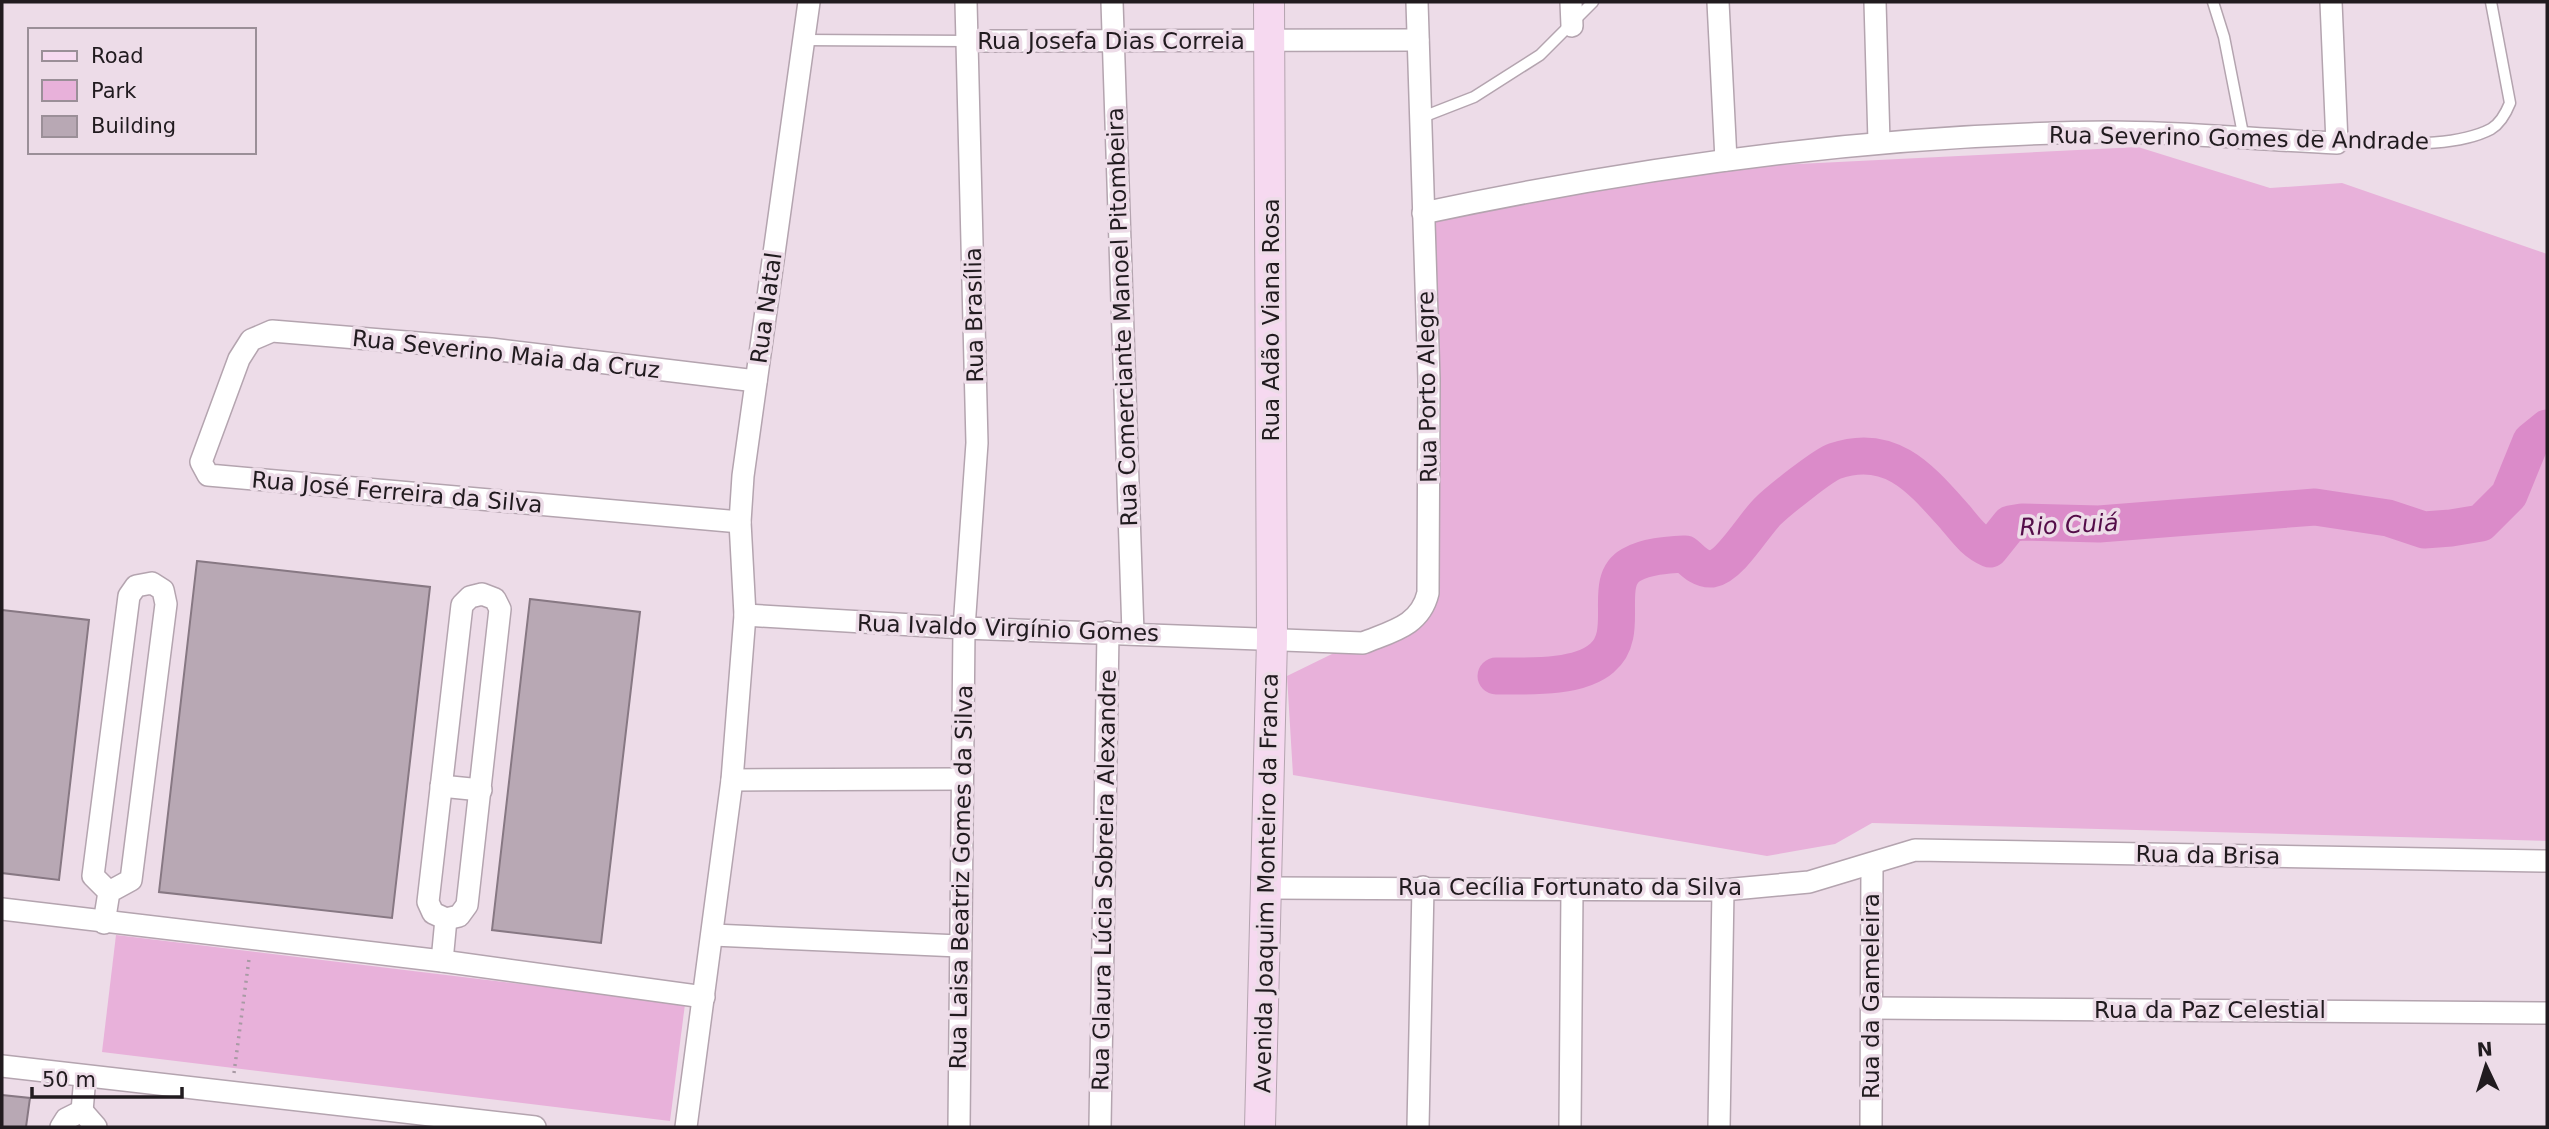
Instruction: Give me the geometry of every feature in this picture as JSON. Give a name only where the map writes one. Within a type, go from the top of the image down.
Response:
[{"type":"street","name":"Rua Natal","points":[[686,1127],[732,780],[745,615],[740,522],[755,381],[809,2]]},
{"type":"street","name":"Rua Brasília","points":[[964,628],[977,443],[966,2]]},
{"type":"street","name":"Rua Comerciante Manoel Pitombeira","points":[[1112,2],[1133,633]]},
{"type":"street","name":"Rua Adão Viana Rosa","points":[[1269,2],[1272,639]]},
{"type":"street","name":"Rua Porto Alegre","points":[[1272,639],[1363,643],[1415,620],[1424,607],[1428,593],[1429,379],[1417,2]]},
{"type":"street","points":[[1571,2],[1572,26]]},
{"type":"street","points":[[1718,2],[1726,160]]},
{"type":"street","points":[[1875,2],[1880,142]]},
{"type":"street","points":[[2331,2],[2337,143]]},
{"type":"street","name":"Rua Josefa Dias Correia","points":[[967,41],[1418,40]]},
{"type":"street","name":"Rua Severino Gomes de Andrade","points":[[1423,213],[1592,178],[1880,142],[2109,132],[2337,143]]},
{"type":"street","name":"Rua Severino Maia da Cruz","points":[[257,335],[272,331],[491,349],[755,381]]},
{"type":"street","name":"Rua José Ferreira da Silva","points":[[257,335],[239,359],[201,462],[208,475],[740,522]]},
{"type":"street","points":[[152,583],[163,590],[166,604],[131,880],[109,892],[93,876],[129,596],[136,586],[152,583]]},
{"type":"street","points":[[482,594],[495,599],[500,609],[481,790],[467,905],[459,916],[446,919],[433,914],[428,902],[441,786],[462,605],[470,597],[482,594]]},
{"type":"street","name":"Rua Ivaldo Virgínio Gomes","points":[[745,615],[964,628],[1272,639]]},
{"type":"street","name":"Rua Laisa Beatriz Gomes da Silva","points":[[959,1127],[960,779],[964,628]]},
{"type":"street","name":"Rua Glaura Lúcia Sobreira Alexandre","points":[[1100,1127],[1108,632]]},
{"type":"street","name":"Avenida Joaquim Monteiro da Franca","points":[[1260,1127],[1272,639]]},
{"type":"street","points":[[732,780],[960,779]]},
{"type":"street","points":[[441,786],[481,790]]},
{"type":"street","name":"Rua da Brisa","points":[[1872,864],[1915,850],[2547,861]]},
{"type":"street","name":"Rua Cecília Fortunato da Silva","points":[[1266,888],[1723,890],[1809,882],[1872,864]]},
{"type":"street","name":"Rua da Gameleira","points":[[1871,1127],[1872,864]]},
{"type":"street","points":[[1418,1127],[1423,887]]},
{"type":"street","points":[[1570,1127],[1572,890]]},
{"type":"street","points":[[1719,1127],[1723,890]]},
{"type":"street","points":[[104,923],[109,892]]},
{"type":"street","points":[[2,909],[442,961],[704,997]]},
{"type":"street","points":[[442,961],[446,919]]},
{"type":"street","points":[[713,935],[959,946]]},
{"type":"street","name":"Rua da Paz Celestial","points":[[1872,1008],[2547,1013]]},
{"type":"street","points":[[2,1066],[231,1094],[418,1122],[535,1127]]},
{"type":"street","points":[[61,1127],[66,1119],[89,1119],[85,1077]]},
{"type":"lane","points":[[1420,118],[1482,93],[1539,55],[1572,26],[1592,2]]},
{"type":"lane","points":[[2213,2],[2224,37],[2244,139]]},
{"type":"lane","name":"Rua Severino Gomes de Andrade","points":[[2337,143],[2433,142],[2491,128],[2505,117],[2510,103],[2491,2]]},
{"type":"lane","name":"Rua Josefa Dias Correia","points":[[803,40],[967,41]]},
{"type":"path","points":[[231,1094],[251,939]]},
{"type":"green space","points":[[2138,147],[2270,188],[2342,183],[2547,254],[2547,841],[1872,823],[1835,844],[1767,856],[1293,775],[1287,676],[1424,609],[1429,220],[1699,169]]},
{"type":"green space","points":[[116,935],[685,1004],[670,1121],[102,1052]]},
{"type":"building","points":[[197,561],[430,587],[392,918],[159,892]]},
{"type":"building","points":[[530,599],[640,612],[601,943],[492,930]]},
{"type":"building","points":[[2,610],[89,620],[59,880],[2,873]]},
{"type":"building","points":[[2,1095],[30,1098],[26,1127],[2,1127]]},
{"type":"waterway","name":"Rio Cuiá","points":[[1496,676],[1551,675],[1592,665],[1611,648],[1615,635],[1618,583],[1622,573],[1631,565],[1650,558],[1685,554],[1704,568],[1719,566],[1734,553],[1772,507],[1829,464],[1855,456],[1873,456],[1889,460],[1903,468],[1930,490],[1975,539],[1990,549],[2010,524],[2022,522],[2099,524],[2315,507],[2388,518],[2424,530],[2481,523],[2509,495],[2531,441],[2547,428]]}]
